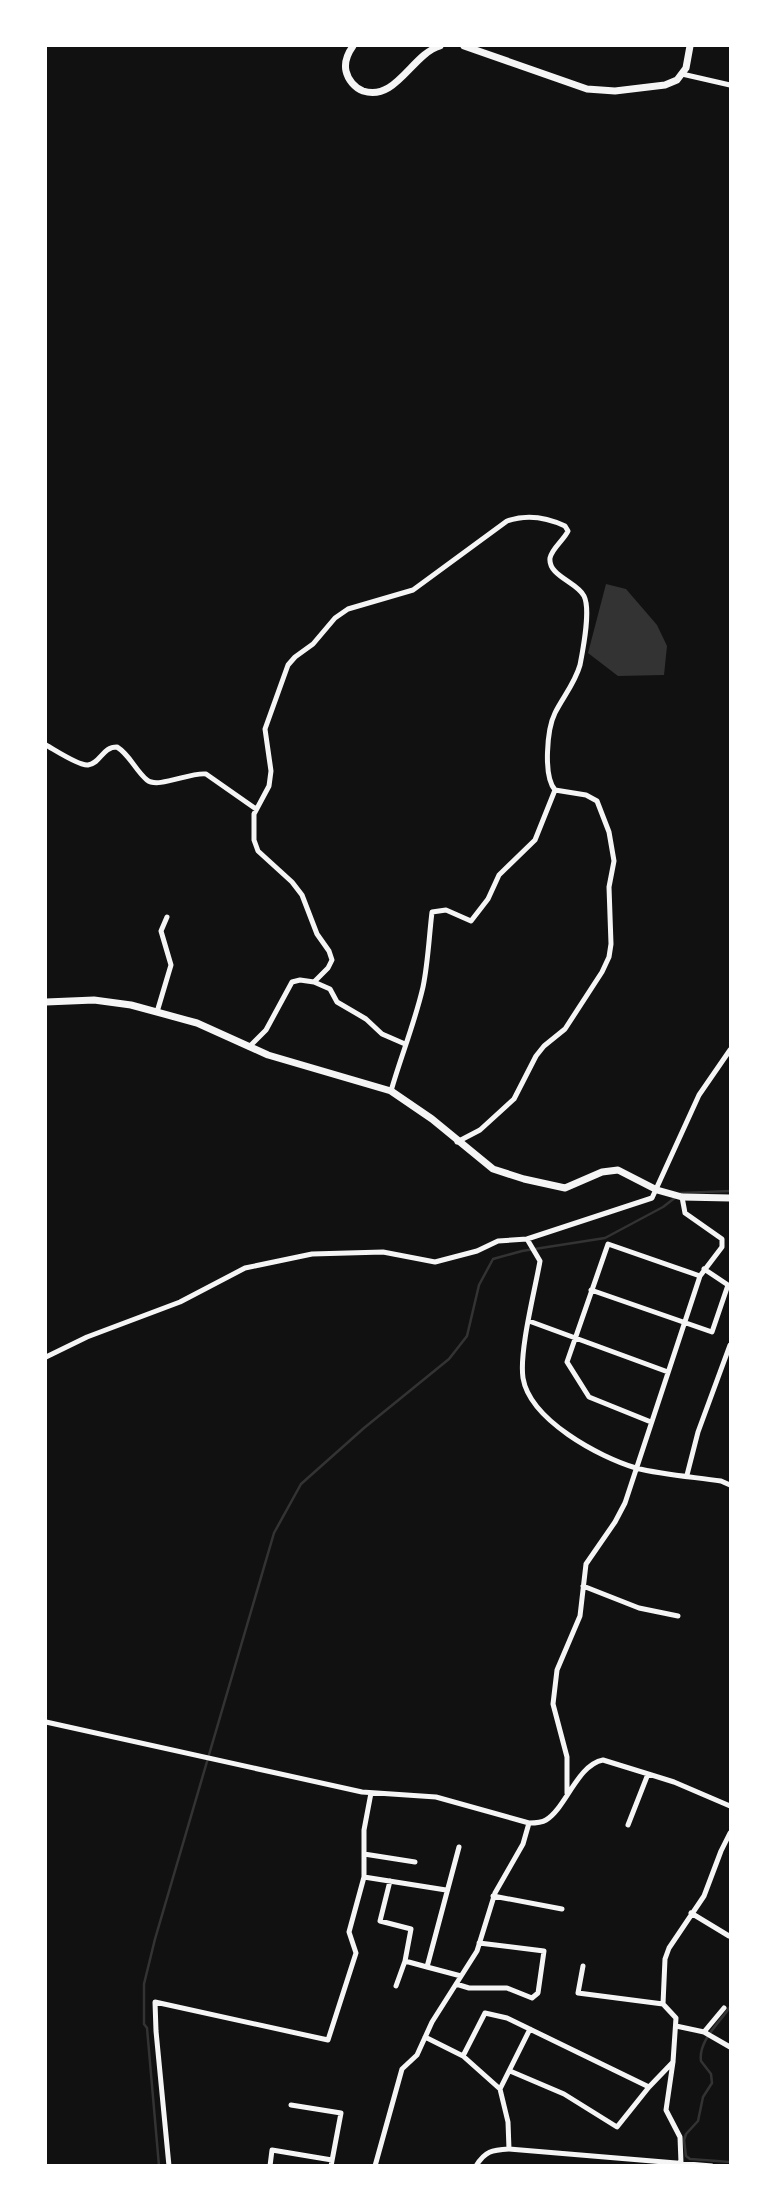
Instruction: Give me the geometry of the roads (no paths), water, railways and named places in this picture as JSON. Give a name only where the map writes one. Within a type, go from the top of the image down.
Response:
[{"type":"street","points":[[353,46],[346,58],[347,75],[359,90],[370,93],[390,87],[423,54],[440,46]]},
{"type":"street","points":[[464,46],[569,83],[595,90],[615,91],[665,85],[682,74],[690,46]]},
{"type":"street","points":[[682,74],[730,85]]},
{"type":"street","points":[[314,982],[332,960],[329,951],[317,934],[302,895],[292,882],[258,851],[254,840],[254,814],[270,786],[271,771],[265,729],[267,718],[288,665],[313,644],[335,618],[348,609],[413,590],[507,521],[519,517],[533,517],[565,526],[568,531],[550,559],[552,569],[576,586],[585,597],[587,612],[579,666],[574,681],[550,724],[548,771],[555,790],[586,795],[597,801],[609,832],[614,861],[609,887],[609,957],[565,1029],[536,1056],[514,1099],[480,1130],[457,1142]]},
{"type":"street","points":[[46,745],[80,764],[88,765],[105,750],[117,747],[123,750],[147,780],[153,783],[198,773],[206,774],[256,809]]},
{"type":"street","points":[[391,1091],[424,984],[432,912],[446,910],[471,921],[488,899],[499,875],[535,840],[555,790]]},
{"type":"street","points":[[157,1012],[171,965],[161,931],[167,917]]},
{"type":"street","points":[[248,1047],[266,1030],[292,982],[300,980],[314,982],[330,989],[337,1002],[366,1020],[382,1034],[405,1044]]},
{"type":"street","points":[[46,1002],[104,1001],[131,1004],[197,1023],[248,1047],[391,1091],[432,1119],[492,1169],[549,1186],[565,1188],[603,1172],[618,1170],[657,1190],[682,1197],[730,1198]]},
{"type":"street","points":[[46,1357],[87,1337],[180,1302],[245,1268],[312,1254],[335,1253],[383,1252],[435,1262],[477,1251],[498,1241],[527,1239],[652,1198],[699,1096],[730,1050]]},
{"type":"street","points":[[567,1793],[567,1757],[553,1704],[557,1670],[580,1615],[586,1564],[625,1503],[700,1276],[722,1247],[722,1239],[685,1213],[682,1197]]},
{"type":"street","points":[[527,1239],[540,1261],[523,1359],[523,1379],[543,1414],[574,1440],[636,1468],[721,1481],[730,1485]]},
{"type":"street","points":[[651,1422],[589,1397],[567,1362],[574,1338],[608,1244],[700,1276]]},
{"type":"street","points":[[591,1290],[712,1332],[728,1285],[704,1269]]},
{"type":"street","points":[[530,1321],[668,1372]]},
{"type":"street","points":[[687,1475],[698,1432],[730,1345]]},
{"type":"street","points":[[583,1586],[639,1608],[678,1616]]},
{"type":"street","points":[[46,1722],[219,1762],[371,1793],[436,1797],[530,1823],[543,1822],[552,1815],[567,1793],[596,1761],[603,1760],[674,1782],[730,1806]]},
{"type":"street","points":[[628,1825],[649,1774]]},
{"type":"street","points":[[169,2165],[155,2003],[328,2040],[356,1953],[349,1932],[363,1877],[365,1830],[371,1793]]},
{"type":"street","points":[[375,2165],[402,2069],[418,2055],[432,2022],[477,1951],[494,1896],[523,1844],[530,1823]]},
{"type":"street","points":[[663,2004],[669,1948],[704,1896],[730,1833]]},
{"type":"street","points":[[427,1967],[459,1847]]},
{"type":"street","points":[[364,1854],[415,1862]]},
{"type":"street","points":[[363,1877],[446,1891]]},
{"type":"street","points":[[390,1881],[380,1921],[411,1929],[405,1961],[396,1986]]},
{"type":"street","points":[[494,1896],[562,1909]]},
{"type":"street","points":[[691,1913],[729,1936]]},
{"type":"street","points":[[456,1984],[469,1989],[507,1988],[532,1998],[538,1993],[544,1951],[479,1943]]},
{"type":"street","points":[[405,1961],[461,1976]]},
{"type":"street","points":[[583,1966],[578,1993],[663,2004],[676,2018],[666,2110],[680,2137],[681,2163]]},
{"type":"street","points":[[707,2034],[724,2008]]},
{"type":"street","points":[[463,2056],[485,2013],[508,2018],[649,2087]]},
{"type":"street","points":[[676,2026],[707,2034],[730,2047]]},
{"type":"street","points":[[500,2089],[530,2029]]},
{"type":"street","points":[[425,2037],[463,2056],[500,2089],[508,2122],[509,2149]]},
{"type":"street","points":[[510,2071],[565,2094],[617,2127],[673,2062]]},
{"type":"street","points":[[270,2165],[272,2150],[331,2163],[341,2113],[291,2105]]},
{"type":"street","points":[[476,2165],[484,2154],[492,2150],[509,2149],[712,2165]]},
{"type":"waterway","points":[[681,1193],[730,1191]]},
{"type":"waterway","points":[[159,2166],[147,2028],[144,2024],[144,1984],[274,1533],[301,1484],[364,1428],[449,1359],[467,1336],[479,1285],[493,1259],[522,1251],[605,1238],[663,1207],[676,1197]]},
{"type":"waterway","points":[[730,2007],[703,2046],[701,2061],[711,2074],[712,2083],[703,2097],[698,2121],[684,2140],[686,2156],[690,2159],[730,2162]]}]
